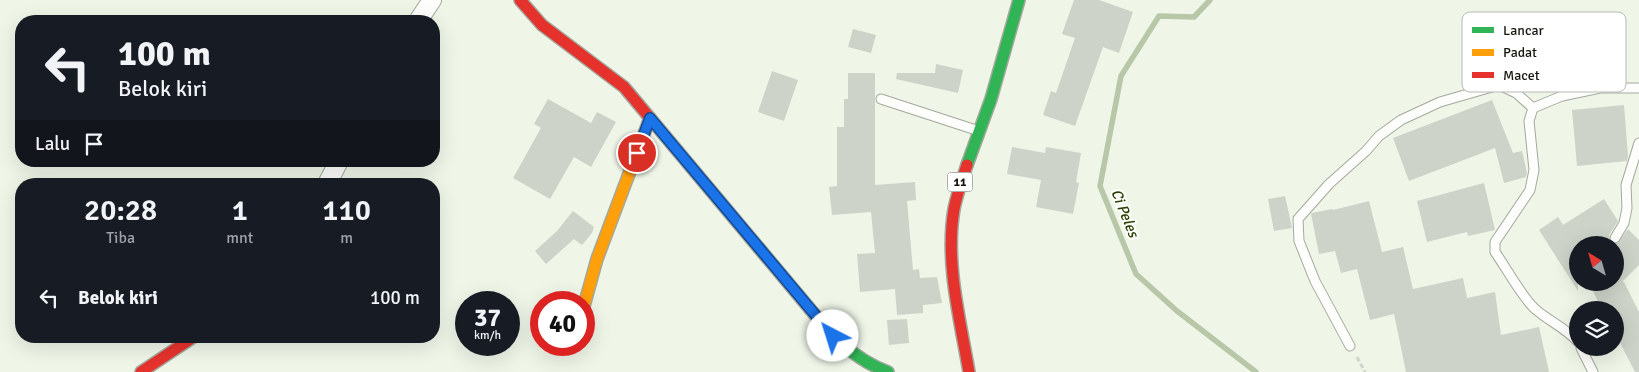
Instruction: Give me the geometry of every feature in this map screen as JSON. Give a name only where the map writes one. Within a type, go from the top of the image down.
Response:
[{"type":"main road","points":[[520,0],[533,17],[610,74],[624,87],[833,336],[856,357],[871,366],[888,372]]},
{"type":"main road","name":"11","points":[[969,372],[953,276],[952,236],[954,211],[959,188],[991,100],[1019,0]]},
{"type":"main road","points":[[588,291],[597,259],[650,118]]},
{"type":"main road","points":[[142,372],[185,343]]},
{"type":"street","points":[[422,15],[432,0]]},
{"type":"lane","points":[[1626,88],[1639,88]]},
{"type":"lane","points":[[1350,346],[1315,281],[1299,242],[1298,219],[1328,184],[1366,151],[1380,136],[1401,120],[1440,102],[1477,92]]},
{"type":"lane","points":[[1514,92],[1533,108]]},
{"type":"lane","points":[[1533,108],[1562,96],[1581,92]]},
{"type":"lane","points":[[881,99],[979,130]]},
{"type":"lane","points":[[1533,108],[1529,121],[1534,170],[1530,190],[1495,242],[1495,252],[1534,307],[1569,332]]},
{"type":"lane","points":[[1616,236],[1624,223],[1627,208],[1626,185],[1639,143]]},
{"type":"lane","points":[[1585,356],[1593,372]]},
{"type":"building","points":[[1074,0],[1099,0],[1133,12],[1119,53],[1103,47],[1075,126],[1043,115],[1051,91],[1056,93],[1075,38],[1062,34]]},
{"type":"building","points":[[853,29],[876,35],[871,53],[848,47]]},
{"type":"building","points":[[936,64],[963,70],[958,93],[896,79],[897,73],[935,73]]},
{"type":"building","points":[[772,71],[798,80],[784,121],[758,112]]},
{"type":"building","points":[[848,73],[875,73],[875,185],[915,182],[916,200],[907,201],[913,270],[919,269],[920,278],[937,277],[942,303],[923,305],[923,313],[897,315],[895,289],[860,292],[857,254],[875,253],[871,212],[832,215],[829,187],[837,186],[837,127],[844,127],[844,99],[848,99]]},
{"type":"building","points":[[548,99],[591,123],[597,112],[616,122],[591,167],[574,157],[550,199],[513,178],[541,128],[534,124]]},
{"type":"building","points":[[1492,100],[1513,153],[1522,151],[1527,173],[1526,177],[1504,183],[1495,148],[1409,181],[1393,138]]},
{"type":"building","points":[[1624,105],[1627,161],[1577,166],[1572,110]]},
{"type":"building","points":[[1012,147],[1045,153],[1046,147],[1081,153],[1076,182],[1079,183],[1073,214],[1036,207],[1041,180],[1007,174]]},
{"type":"building","points":[[1484,183],[1495,230],[1468,236],[1467,232],[1427,242],[1417,201]]},
{"type":"building","points":[[1285,196],[1292,228],[1274,231],[1268,199]]},
{"type":"building","points":[[1604,199],[1618,221],[1609,236],[1569,236],[1569,277],[1539,230],[1558,217],[1563,225]]},
{"type":"building","points":[[1369,201],[1382,252],[1403,247],[1413,289],[1463,278],[1467,298],[1495,292],[1501,335],[1539,327],[1549,372],[1406,372],[1394,314],[1370,320],[1357,269],[1341,273],[1335,251],[1319,254],[1311,214]]},
{"type":"building","points":[[573,211],[594,227],[592,233],[582,245],[574,239],[546,264],[535,251],[557,231]]},
{"type":"building","points":[[1628,229],[1639,240],[1639,265],[1624,280],[1623,236]]},
{"type":"building","points":[[1624,282],[1639,312],[1639,372],[1635,372],[1624,351],[1624,301],[1598,301],[1593,291],[1624,291]]},
{"type":"building","points":[[907,319],[909,343],[889,345],[887,320]]},
{"type":"waterway","name":"Ci Peles","points":[[1210,0],[1194,17],[1159,16],[1121,76],[1100,186],[1136,274],[1177,311],[1256,372]]},
{"type":"traffic: fast","points":[[967,165],[991,99],[1019,0]]},
{"type":"traffic: fast","points":[[810,309],[844,346],[864,360],[888,372]]},
{"type":"traffic: slow","points":[[588,291],[597,259],[650,118]]},
{"type":"traffic: jam","points":[[520,0],[542,25],[624,87],[810,309]]},
{"type":"traffic: jam","points":[[967,165],[954,209],[951,250],[955,291],[969,372]]},
{"type":"traffic: jam","points":[[141,372],[184,343]]},
{"type":"route","points":[[637,153],[650,118],[833,336]]}]
